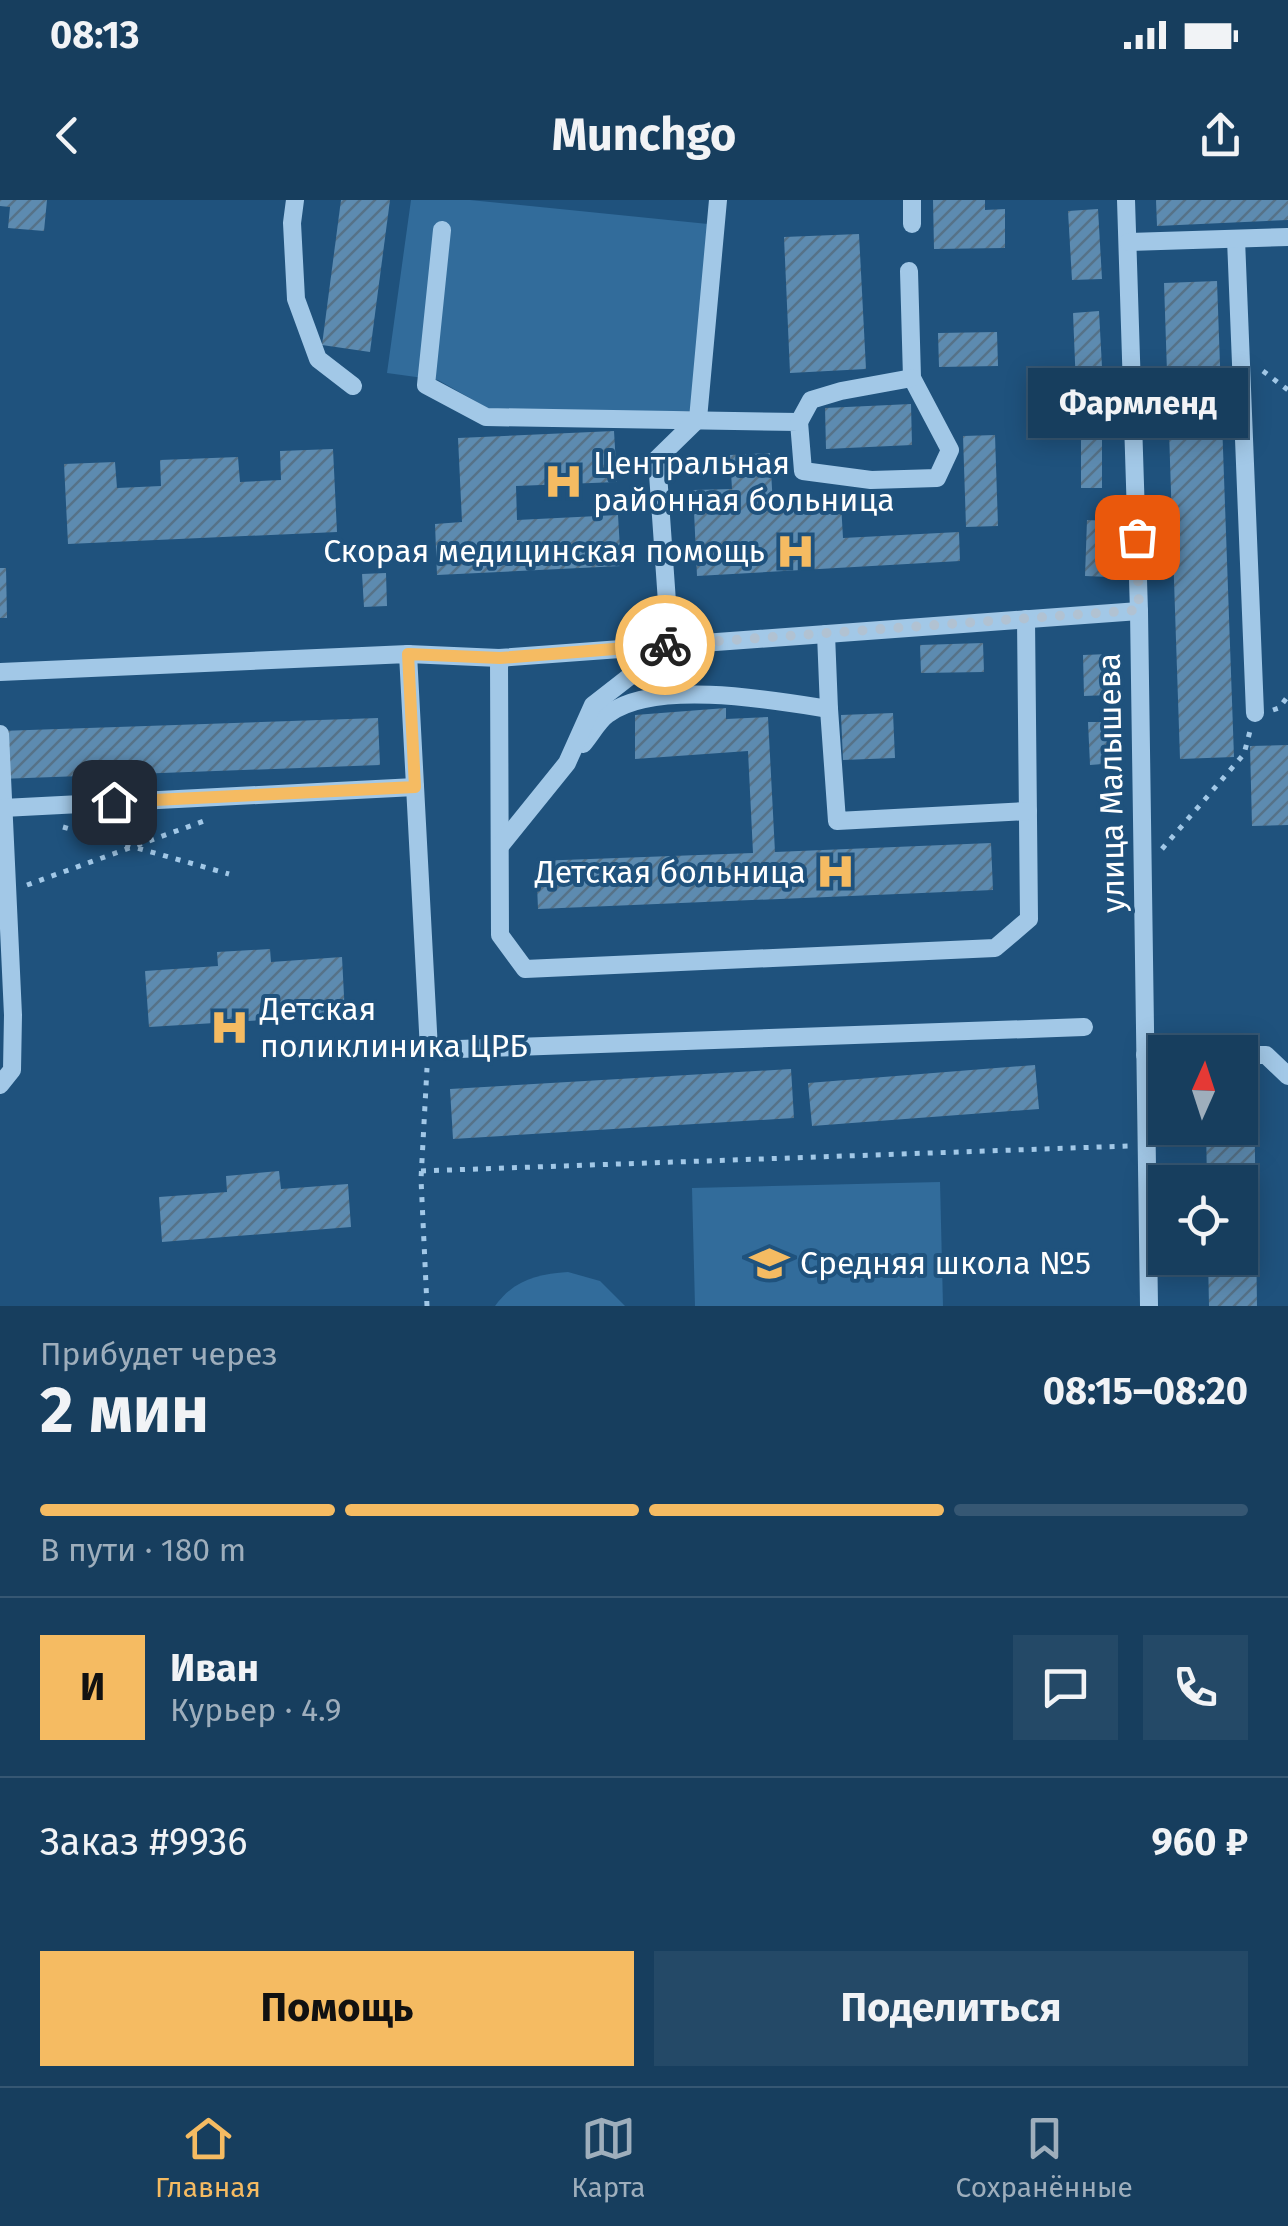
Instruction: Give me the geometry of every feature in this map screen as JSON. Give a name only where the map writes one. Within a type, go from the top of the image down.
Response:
[{"type":"street","points":[[295,200],[292,224],[296,298],[318,359],[352,386]]},
{"type":"street","points":[[670,645],[657,458],[698,419],[718,200]]},
{"type":"street","points":[[912,200],[912,224]]},
{"type":"street","name":"улица Малышева","points":[[1126,200],[1139,610],[1149,1306]]},
{"type":"street","points":[[442,230],[426,385],[486,417],[798,422]]},
{"type":"street","points":[[1128,242],[1288,237]]},
{"type":"street","points":[[1236,239],[1255,713]]},
{"type":"street","points":[[909,270],[912,378],[950,450],[936,478],[870,480],[803,472],[798,422],[811,400],[912,378]]},
{"type":"street","points":[[0,672],[408,654],[500,658],[1139,610]]},
{"type":"street","points":[[500,658],[500,935],[525,969],[995,948],[1029,920],[1026,619]]},
{"type":"street","points":[[826,634],[838,821],[1028,812]]},
{"type":"street","points":[[566,763],[593,705],[670,645]]},
{"type":"street","points":[[408,654],[428,1050],[1084,1027]]},
{"type":"street","points":[[500,846],[608,714],[650,697],[744,696],[829,709]]},
{"type":"street","points":[[0,734],[12,1070],[0,1085]]},
{"type":"street","points":[[4,808],[415,787]]},
{"type":"street","points":[[1258,1055],[1266,1055],[1288,1076]]},
{"type":"path","points":[[1143,872],[1244,754],[1255,713],[1279,708],[1288,696]]},
{"type":"path","points":[[8,901],[31,881],[216,817],[220,796]]},
{"type":"path","points":[[42,806],[51,824],[229,874]]},
{"type":"path","points":[[426,1306],[421,1171],[428,1050]]},
{"type":"path","points":[[421,1171],[1146,1146]]},
{"type":"shaded area","points":[[411,200],[470,200],[708,224],[691,411],[493,411],[438,380],[387,373]]},
{"type":"shaded area","points":[[940,1182],[943,1306],[695,1306],[692,1188]]},
{"type":"shaded area","points":[[568,1272],[600,1281],[625,1306],[495,1306],[527,1280]]},
{"type":"building","points":[[0,200],[47,200],[44,231],[8,228],[10,207],[0,206]]},
{"type":"building","points":[[341,200],[390,200],[370,352],[322,345]]},
{"type":"building","points":[[933,200],[985,200],[985,210],[1005,209],[1005,248],[934,249]]},
{"type":"building","points":[[1156,200],[1288,200],[1288,220],[1157,226]]},
{"type":"building","points":[[1098,209],[1102,279],[1072,280],[1068,211]]},
{"type":"building","points":[[859,234],[866,369],[790,373],[784,237]]},
{"type":"building","points":[[1217,281],[1234,757],[1180,759],[1164,283]]},
{"type":"building","points":[[1099,311],[1103,386],[1076,387],[1073,313]]},
{"type":"building","points":[[997,332],[998,366],[939,367],[938,333]]},
{"type":"building","points":[[1081,397],[1102,397],[1102,488],[1081,488]]},
{"type":"building","points":[[911,404],[912,445],[826,449],[825,408]]},
{"type":"building","points":[[614,431],[617,482],[516,486],[517,520],[618,515],[621,566],[437,575],[435,524],[462,522],[458,438]]},
{"type":"building","points":[[995,435],[998,526],[966,527],[963,436]]},
{"type":"building","points":[[333,449],[337,532],[68,544],[64,464],[115,462],[117,488],[161,486],[160,460],[238,457],[240,482],[281,480],[280,451]]},
{"type":"building","points":[[770,453],[773,506],[841,503],[843,538],[959,532],[960,561],[697,576],[693,490],[732,489],[730,455]]},
{"type":"building","points":[[1087,520],[1110,521],[1109,577],[1085,576]]},
{"type":"building","points":[[0,568],[6,568],[7,618],[0,618]]},
{"type":"building","points":[[386,573],[387,606],[364,607],[362,574]]},
{"type":"building","points":[[983,643],[984,672],[921,673],[920,645]]},
{"type":"building","points":[[1109,654],[1110,695],[1084,696],[1083,655]]},
{"type":"building","points":[[726,708],[726,719],[768,717],[775,852],[991,843],[993,890],[538,909],[536,861],[753,853],[748,751],[635,759],[635,715]]},
{"type":"building","points":[[893,713],[895,758],[843,760],[841,715]]},
{"type":"building","points":[[378,718],[380,765],[0,779],[0,731]]},
{"type":"building","points":[[1088,722],[1114,722],[1116,763],[1090,765]]},
{"type":"building","points":[[1288,745],[1288,825],[1252,826],[1250,746]]},
{"type":"building","points":[[270,949],[271,962],[342,957],[345,1015],[149,1027],[145,971],[218,966],[217,952]]},
{"type":"building","points":[[1035,1065],[1039,1109],[812,1126],[808,1083]]},
{"type":"building","points":[[791,1069],[794,1118],[453,1139],[450,1089]]},
{"type":"building","points":[[1206,1145],[1255,1145],[1255,1165],[1207,1165]]},
{"type":"building","points":[[279,1171],[281,1189],[348,1184],[351,1227],[162,1242],[159,1197],[227,1192],[226,1176]]},
{"type":"building","points":[[1208,1275],[1257,1275],[1257,1306],[1209,1306]]},
{"type":"way so far","points":[[665,645],[1139,610],[1137,537]]},
{"type":"place","name":"Центральная районная больница","points":[[563,481]]},
{"type":"place","name":"Фармленд","points":[[1137,537]]},
{"type":"place","name":"Скорая медицинская помощь","points":[[795,551]]},
{"type":"place","name":"Детская больница","points":[[836,872]]},
{"type":"place","name":"Детская поликлиника ЦРБ","points":[[230,1027]]},
{"type":"place","name":"Средняя школа №5","points":[[770,1263]]},
{"type":"route","points":[[114,802],[415,787],[408,654],[500,658],[665,645]]}]
